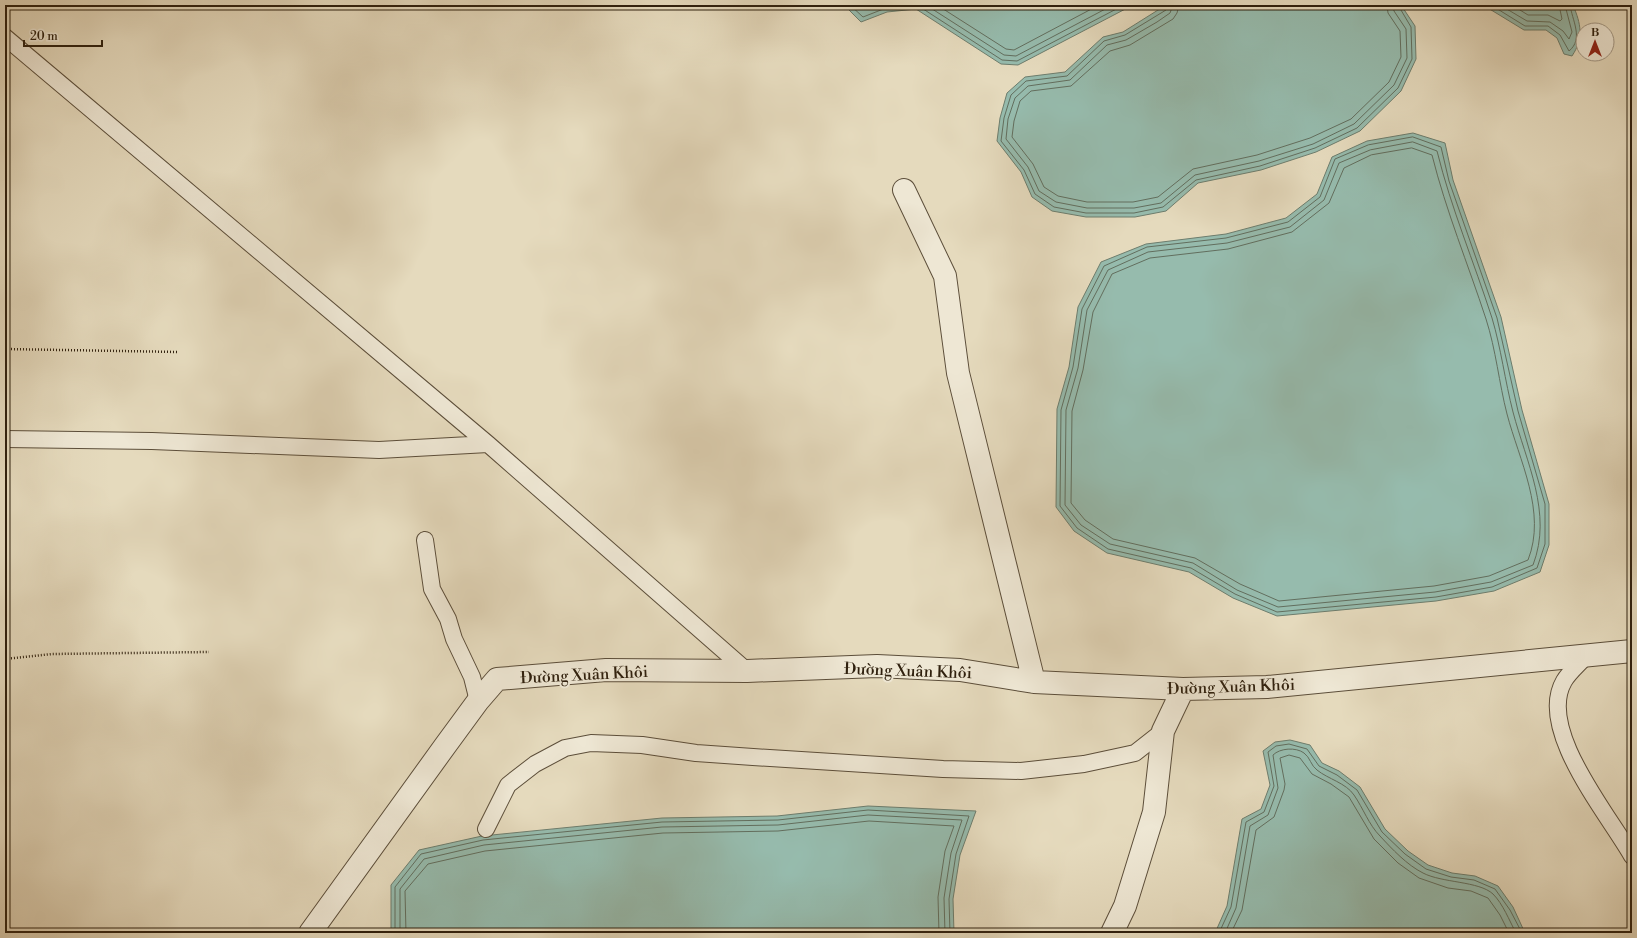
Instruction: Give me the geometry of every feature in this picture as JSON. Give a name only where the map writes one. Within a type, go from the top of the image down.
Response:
[{"type":"street","points":[[904,190],[946,276],[958,373],[1034,682]]},
{"type":"street","name":"Đường Xuân Khôi","points":[[310,933],[478,701],[497,679],[606,670],[747,671],[877,666],[960,670],[1034,682],[1183,689],[1267,687],[1632,651]]},
{"type":"street","points":[[1112,933],[1125,906],[1154,812],[1163,732],[1183,689]]},
{"type":"lane","points":[[5,37],[488,444],[747,671]]},
{"type":"lane","points":[[5,439],[152,441],[379,450],[488,444]]},
{"type":"lane","points":[[425,540],[432,589],[448,619],[454,639],[472,677],[478,701]]},
{"type":"lane","points":[[1586,656],[1564,681],[1556,706],[1564,739],[1583,779],[1632,856]]},
{"type":"lane","points":[[486,828],[508,785],[534,764],[565,748],[591,743],[642,745],[696,753],[768,758],[943,769],[1021,771],[1084,764],[1135,753],[1163,732]]},
{"type":"path","points":[[5,349],[178,352]]},
{"type":"path","points":[[5,659],[52,654],[210,652]]},
{"type":"water","points":[[844,5],[1133,5],[1018,65],[1001,64],[916,9],[887,12],[861,22]]},
{"type":"water","points":[[1166,5],[1401,5],[1415,26],[1416,59],[1401,91],[1360,131],[1316,152],[1261,170],[1198,183],[1166,211],[1135,217],[1086,217],[1052,211],[1032,197],[1021,172],[997,141],[1000,118],[1007,93],[1025,77],[1065,72],[1103,37],[1123,32]]},
{"type":"water","points":[[1483,5],[1573,5],[1578,18],[1579,22],[1575,22],[1575,51],[1572,56],[1564,54],[1557,38],[1546,30],[1524,30]]},
{"type":"water","points":[[1413,133],[1445,143],[1453,180],[1501,317],[1522,410],[1549,504],[1549,545],[1540,572],[1494,591],[1436,601],[1277,616],[1233,598],[1189,572],[1107,553],[1074,531],[1056,507],[1057,409],[1069,367],[1078,307],[1101,262],[1146,244],[1226,234],[1286,218],[1317,194],[1332,157],[1367,141]]},
{"type":"water","points":[[1290,740],[1310,745],[1322,763],[1339,771],[1360,787],[1385,829],[1408,851],[1428,865],[1452,873],[1475,876],[1498,886],[1513,907],[1525,933],[1215,933],[1227,906],[1242,819],[1261,809],[1270,785],[1263,751],[1275,742]]},
{"type":"water","points":[[868,806],[976,811],[960,855],[953,899],[954,933],[391,933],[391,885],[419,850],[482,836],[662,818],[777,816]]}]
